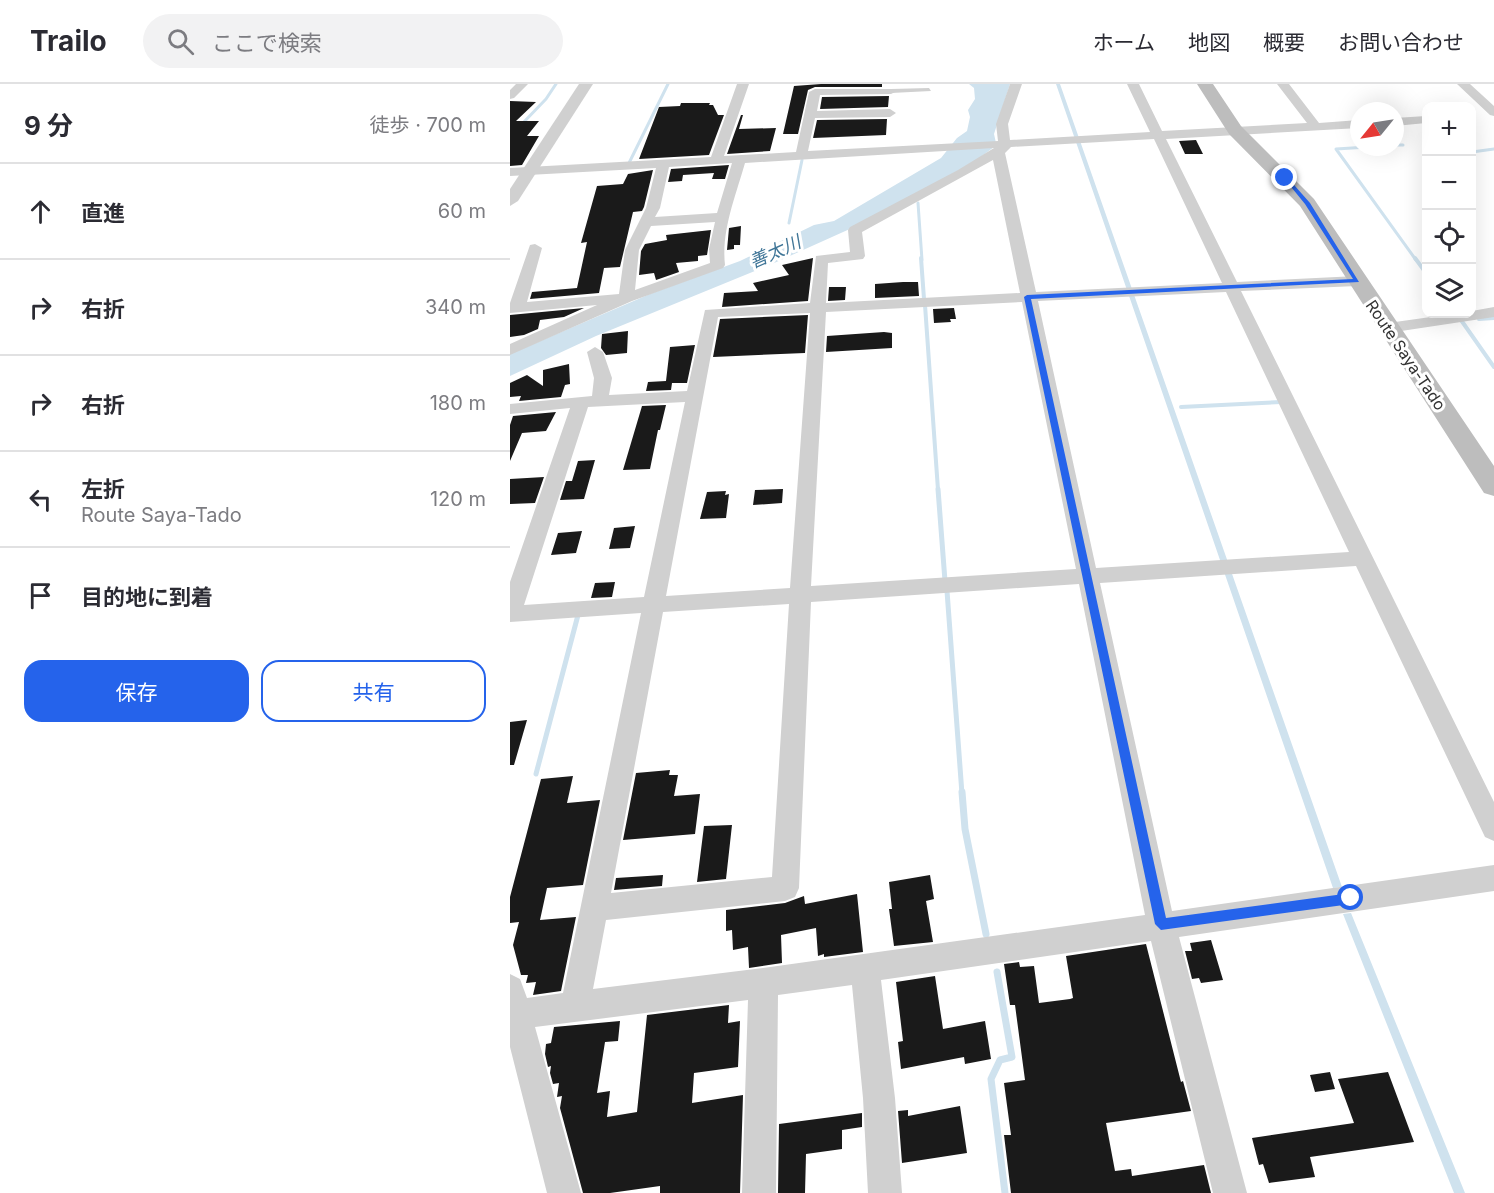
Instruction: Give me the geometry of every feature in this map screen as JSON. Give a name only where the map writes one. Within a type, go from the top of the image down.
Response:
[{"type":"main road","name":"Route Saya-Tado","points":[[1205,84],[1221,112],[1237,132],[1307,203],[1494,487]]},
{"type":"street","points":[[510,96],[522,84]]},
{"type":"street","points":[[510,201],[586,84]]},
{"type":"street","points":[[716,160],[743,84]]},
{"type":"street","points":[[1016,84],[1002,124],[1000,147],[1027,297],[1161,924],[1230,1193]]},
{"type":"street","points":[[1133,84],[1494,829]]},
{"type":"street","points":[[1283,84],[1316,127]]},
{"type":"street","points":[[1463,84],[1481,100],[1490,113]]},
{"type":"street","points":[[801,156],[815,88],[891,87],[889,118],[810,115]]},
{"type":"street","points":[[1481,100],[1494,96]]},
{"type":"street","points":[[1404,122],[1422,120]]},
{"type":"street","points":[[510,172],[801,156],[887,146],[1000,147],[1350,125]]},
{"type":"street","points":[[595,908],[785,888],[821,259],[858,256],[855,230],[963,174],[1000,147]]},
{"type":"street","points":[[510,350],[626,298],[718,265],[717,240],[740,159]]},
{"type":"street","points":[[626,298],[632,250],[653,208],[663,164]]},
{"type":"street","points":[[647,222],[723,217]]},
{"type":"street","points":[[536,248],[514,308],[626,298]]},
{"type":"street","points":[[575,1006],[711,313],[1357,281]]},
{"type":"street","points":[[1388,328],[1494,312]]},
{"type":"street","points":[[595,352],[603,378],[591,400],[510,614],[1363,558]]},
{"type":"street","points":[[510,409],[591,400],[694,396]]},
{"type":"street","points":[[564,1193],[512,997],[575,1006],[763,983],[1161,924],[1494,878]]},
{"type":"street","points":[[865,968],[879,1098],[885,1193]]},
{"type":"street","points":[[759,1193],[763,983]]},
{"type":"lane","points":[[891,87],[929,90]]},
{"type":"water","name":"善太川","points":[[969,84],[1010,84],[994,134],[996,143],[970,165],[872,219],[772,264],[596,336],[510,376],[510,354],[650,294],[740,261],[814,225],[834,221],[941,158],[957,138],[967,131],[970,117],[968,110],[975,99],[974,88]]},
{"type":"water","points":[[1056,84],[1060,84],[1342,887],[1333,888]]},
{"type":"water","points":[[1351,913],[1465,1193],[1454,1193],[1343,914]]},
{"type":"building","points":[[882,84],[882,87],[815,87],[808,90],[798,134],[783,134],[794,86]]},
{"type":"building","points":[[889,96],[888,107],[820,109],[822,97]]},
{"type":"building","points":[[510,101],[536,102],[516,121],[539,121],[527,136],[539,136],[522,165],[510,166]]},
{"type":"building","points":[[681,103],[710,103],[709,105],[713,105],[718,115],[724,115],[709,155],[639,159],[659,107],[680,106]]},
{"type":"building","points":[[741,115],[743,115],[739,129],[776,128],[770,151],[727,154]]},
{"type":"building","points":[[887,119],[886,135],[813,138],[817,120]]},
{"type":"building","points":[[1196,140],[1203,154],[1185,154],[1179,141]]},
{"type":"building","points":[[729,165],[725,179],[712,179],[714,173],[683,175],[682,181],[668,182],[671,169]]},
{"type":"building","points":[[653,170],[644,207],[642,211],[633,212],[620,267],[604,268],[599,293],[530,299],[532,292],[577,288],[587,242],[581,243],[597,186],[623,184],[628,174]]},
{"type":"building","points":[[741,226],[740,245],[734,245],[734,249],[727,250],[729,228]]},
{"type":"building","points":[[711,230],[707,255],[698,256],[698,261],[676,263],[679,272],[656,280],[654,273],[639,275],[641,251],[645,244],[667,240],[666,235]]},
{"type":"building","points":[[813,258],[808,301],[722,307],[724,293],[758,291],[753,283],[789,275],[782,265]]},
{"type":"building","points":[[918,282],[919,296],[875,298],[875,284]]},
{"type":"building","points":[[829,287],[846,287],[845,300],[828,301]]},
{"type":"building","points":[[584,308],[564,317],[540,320],[538,329],[524,335],[510,337],[510,315]]},
{"type":"building","points":[[954,308],[956,319],[950,319],[951,322],[934,323],[933,309]]},
{"type":"building","points":[[808,315],[805,353],[713,357],[720,319]]},
{"type":"building","points":[[628,331],[627,353],[606,355],[601,348],[602,334]]},
{"type":"building","points":[[892,333],[892,348],[826,352],[827,336]]},
{"type":"building","points":[[695,345],[687,383],[672,383],[671,390],[646,391],[648,382],[666,381],[670,347]]},
{"type":"building","points":[[569,364],[570,384],[565,385],[561,397],[519,401],[521,396],[510,397],[510,383],[527,375],[543,386],[543,370]]},
{"type":"building","points":[[666,405],[650,469],[623,470],[642,406]]},
{"type":"building","points":[[556,412],[546,431],[522,433],[510,461],[510,425],[513,416]]},
{"type":"building","points":[[595,460],[584,499],[560,500],[566,481],[572,481],[578,461]]},
{"type":"building","points":[[544,477],[535,503],[510,504],[510,479]]},
{"type":"building","points":[[783,489],[782,503],[753,505],[755,490]]},
{"type":"building","points":[[726,491],[725,495],[729,494],[726,518],[700,519],[707,492]]},
{"type":"building","points":[[635,526],[630,548],[609,549],[614,528]]},
{"type":"building","points":[[582,531],[576,553],[551,555],[558,533]]},
{"type":"building","points":[[615,582],[612,597],[591,598],[595,583]]},
{"type":"building","points":[[527,720],[514,765],[510,765],[510,722]]},
{"type":"building","points":[[670,770],[669,775],[678,775],[674,796],[700,794],[695,834],[623,840],[636,773]]},
{"type":"building","points":[[573,776],[567,803],[600,800],[583,885],[547,888],[540,920],[576,917],[561,991],[533,995],[536,982],[526,983],[528,975],[521,975],[513,945],[519,922],[510,923],[510,897],[541,779]]},
{"type":"building","points":[[732,825],[726,879],[697,882],[704,826]]},
{"type":"building","points":[[663,875],[662,886],[614,890],[616,878]]},
{"type":"building","points":[[930,875],[934,899],[926,901],[933,942],[894,946],[889,909],[892,909],[889,882]]},
{"type":"building","points":[[857,894],[863,952],[818,956],[816,928],[781,935],[782,963],[749,968],[748,947],[733,950],[732,930],[726,931],[726,910],[785,903],[804,896],[805,904]]},
{"type":"building","points":[[1211,940],[1223,980],[1201,983],[1199,978],[1192,979],[1185,951],[1192,951],[1190,943]]},
{"type":"building","points":[[1146,944],[1181,1082],[1183,1081],[1191,1111],[1106,1123],[1115,1171],[1131,1169],[1132,1176],[1204,1165],[1211,1193],[1011,1193],[1004,1135],[1011,1135],[1004,1083],[1025,1080],[1015,1005],[1010,1005],[1004,964],[1019,962],[1020,967],[1034,966],[1039,1003],[1070,999],[1073,998],[1066,956]]},
{"type":"building","points":[[935,976],[943,1029],[985,1021],[991,1059],[965,1064],[964,1057],[901,1069],[898,1042],[903,1041],[896,982]]},
{"type":"building","points":[[729,1005],[728,1023],[740,1021],[738,1067],[694,1073],[692,1103],[743,1095],[740,1193],[660,1193],[660,1186],[610,1193],[583,1193],[560,1108],[562,1096],[557,1097],[559,1083],[553,1084],[551,1066],[548,1067],[545,1054],[546,1044],[551,1043],[554,1027],[620,1021],[618,1041],[605,1042],[597,1093],[610,1091],[607,1117],[637,1112],[647,1015]]},
{"type":"building","points":[[1330,1072],[1335,1089],[1315,1092],[1310,1075]]},
{"type":"building","points":[[1388,1072],[1414,1142],[1310,1157],[1315,1177],[1269,1183],[1263,1164],[1259,1165],[1252,1138],[1354,1123],[1338,1079]]},
{"type":"building","points":[[960,1106],[967,1153],[902,1163],[898,1111],[908,1110],[908,1116]]},
{"type":"building","points":[[862,1113],[862,1127],[842,1130],[842,1149],[806,1154],[805,1193],[778,1193],[779,1124]]},
{"type":"waterway","points":[[521,125],[546,99],[556,84]]},
{"type":"waterway","points":[[629,163],[668,84]]},
{"type":"waterway","points":[[1350,148],[1336,149],[1416,260]]},
{"type":"waterway","points":[[1476,151],[1494,149]]},
{"type":"waterway","points":[[789,223],[802,160]]},
{"type":"waterway","points":[[918,203],[922,260]]},
{"type":"waterway","points":[[921,258],[924,299]]},
{"type":"waterway","points":[[1415,258],[1422,268]]},
{"type":"waterway","points":[[925,305],[938,490]]},
{"type":"waterway","points":[[1479,319],[1494,318]]},
{"type":"waterway","points":[[1461,320],[1494,367]]},
{"type":"waterway","points":[[1181,407],[1281,402]]},
{"type":"waterway","points":[[938,489],[945,581]]},
{"type":"waterway","points":[[947,591],[962,794]]},
{"type":"waterway","points":[[536,774],[578,615],[576,615]]},
{"type":"waterway","points":[[962,792],[965,829],[986,934]]},
{"type":"waterway","points":[[997,972],[1012,1057],[1000,1060],[991,1079],[1005,1193]]},
{"type":"route","points":[[1285,178],[1307,203],[1357,281],[1027,297],[1161,924],[1351,898]]}]
